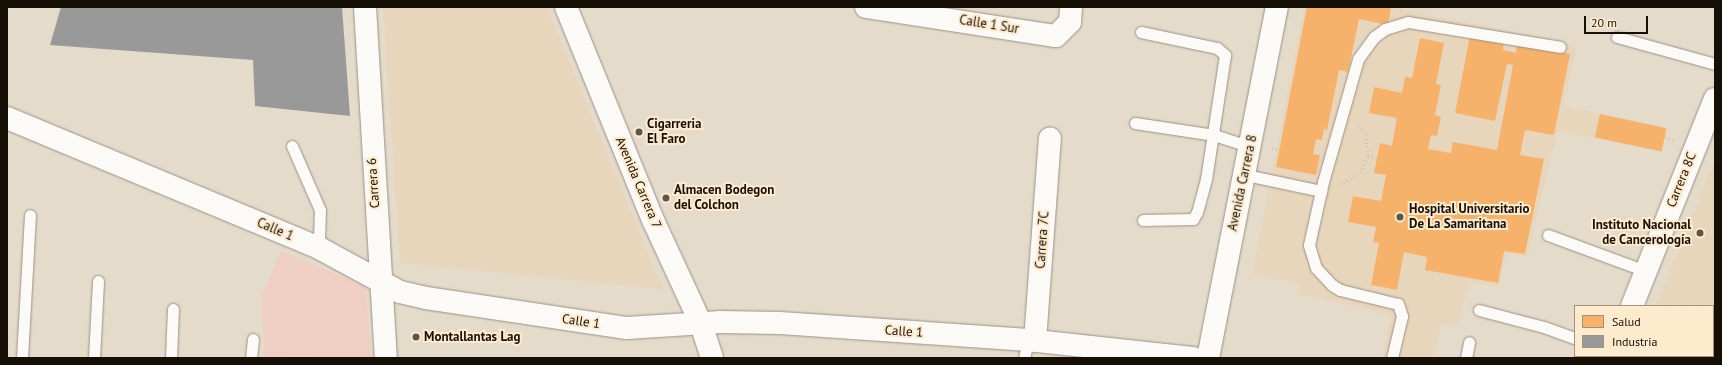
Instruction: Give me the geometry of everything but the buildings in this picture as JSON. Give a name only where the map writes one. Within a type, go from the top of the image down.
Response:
[{"type":"street","name":"Carrera 6","points":[[365,7],[386,358]]},
{"type":"street","name":"Avenida Carrera 7","points":[[566,7],[650,213],[701,324],[712,358]]},
{"type":"street","name":"Calle 1 Sur","points":[[866,7],[909,10],[1056,36],[1062,32],[1070,22],[1071,7]]},
{"type":"street","name":"Avenida Carrera 8","points":[[1208,358],[1222,277],[1246,175],[1261,148],[1277,7]]},
{"type":"street","name":"Carrera 8C","points":[[1632,305],[1715,99]]},
{"type":"street","name":"Calle 1","points":[[7,118],[319,248],[400,292],[426,298],[600,325],[646,329],[701,324],[780,323],[1029,346],[1193,358]]},
{"type":"street","name":"Carrera 7C","points":[[1029,346],[1050,139]]},
{"type":"lane","points":[[1392,358],[1402,316],[1398,304],[1340,290],[1324,278],[1316,268],[1309,246],[1321,191],[1358,59],[1364,48],[1374,37],[1396,25],[1421,22],[1560,47]]},
{"type":"lane","points":[[1141,32],[1216,48],[1225,55],[1214,135],[1198,212],[1193,219],[1144,220]]},
{"type":"lane","points":[[1617,37],[1715,64]]},
{"type":"lane","points":[[1135,123],[1214,135],[1261,148]]},
{"type":"lane","points":[[292,146],[320,210],[319,248]]},
{"type":"lane","points":[[1246,175],[1321,191]]},
{"type":"lane","points":[[22,358],[30,216]]},
{"type":"lane","points":[[1548,235],[1646,271]]},
{"type":"lane","points":[[94,358],[98,281]]},
{"type":"lane","points":[[171,358],[173,309]]},
{"type":"lane","points":[[1479,310],[1544,327],[1574,338]]},
{"type":"lane","points":[[251,358],[253,340]]},
{"type":"lane","points":[[1466,358],[1469,342]]},
{"type":"path","points":[[1334,187],[1354,177],[1365,165],[1368,156],[1368,142],[1362,128],[1352,120],[1341,117]]},
{"type":"path","points":[[1261,148],[1280,150]]},
{"type":"path","points":[[1368,156],[1377,158]]},
{"type":"shaded area","points":[[383,7],[547,7],[663,289],[400,263]]},
{"type":"shaded area","name":"Hospital Universitario De La Samaritana","points":[[1304,7],[1392,7],[1577,46],[1563,106],[1667,128],[1662,151],[1558,131],[1527,257],[1506,253],[1499,287],[1470,282],[1456,327],[1441,324],[1433,358],[1382,358],[1391,315],[1298,294],[1300,283],[1252,275]]},
{"type":"shaded area","name":"Instituto Nacional de Cancerología","points":[[1715,160],[1715,358],[1635,358],[1714,357],[1714,305],[1656,305]]},
{"type":"shaded area","points":[[281,251],[366,287],[371,358],[264,356],[262,296]]},
{"type":"place","name":"Cigarreria El Faro","points":[[639,132]]},
{"type":"place","name":"Almacen Bodegon del Colchon","points":[[666,198]]},
{"type":"place","name":"Hospital Universitario De La Samaritana","points":[[1400,217]]},
{"type":"place","name":"Instituto Nacional de Cancerología","points":[[1700,233]]},
{"type":"place","name":"Montallantas Lag","points":[[416,337]]}]
